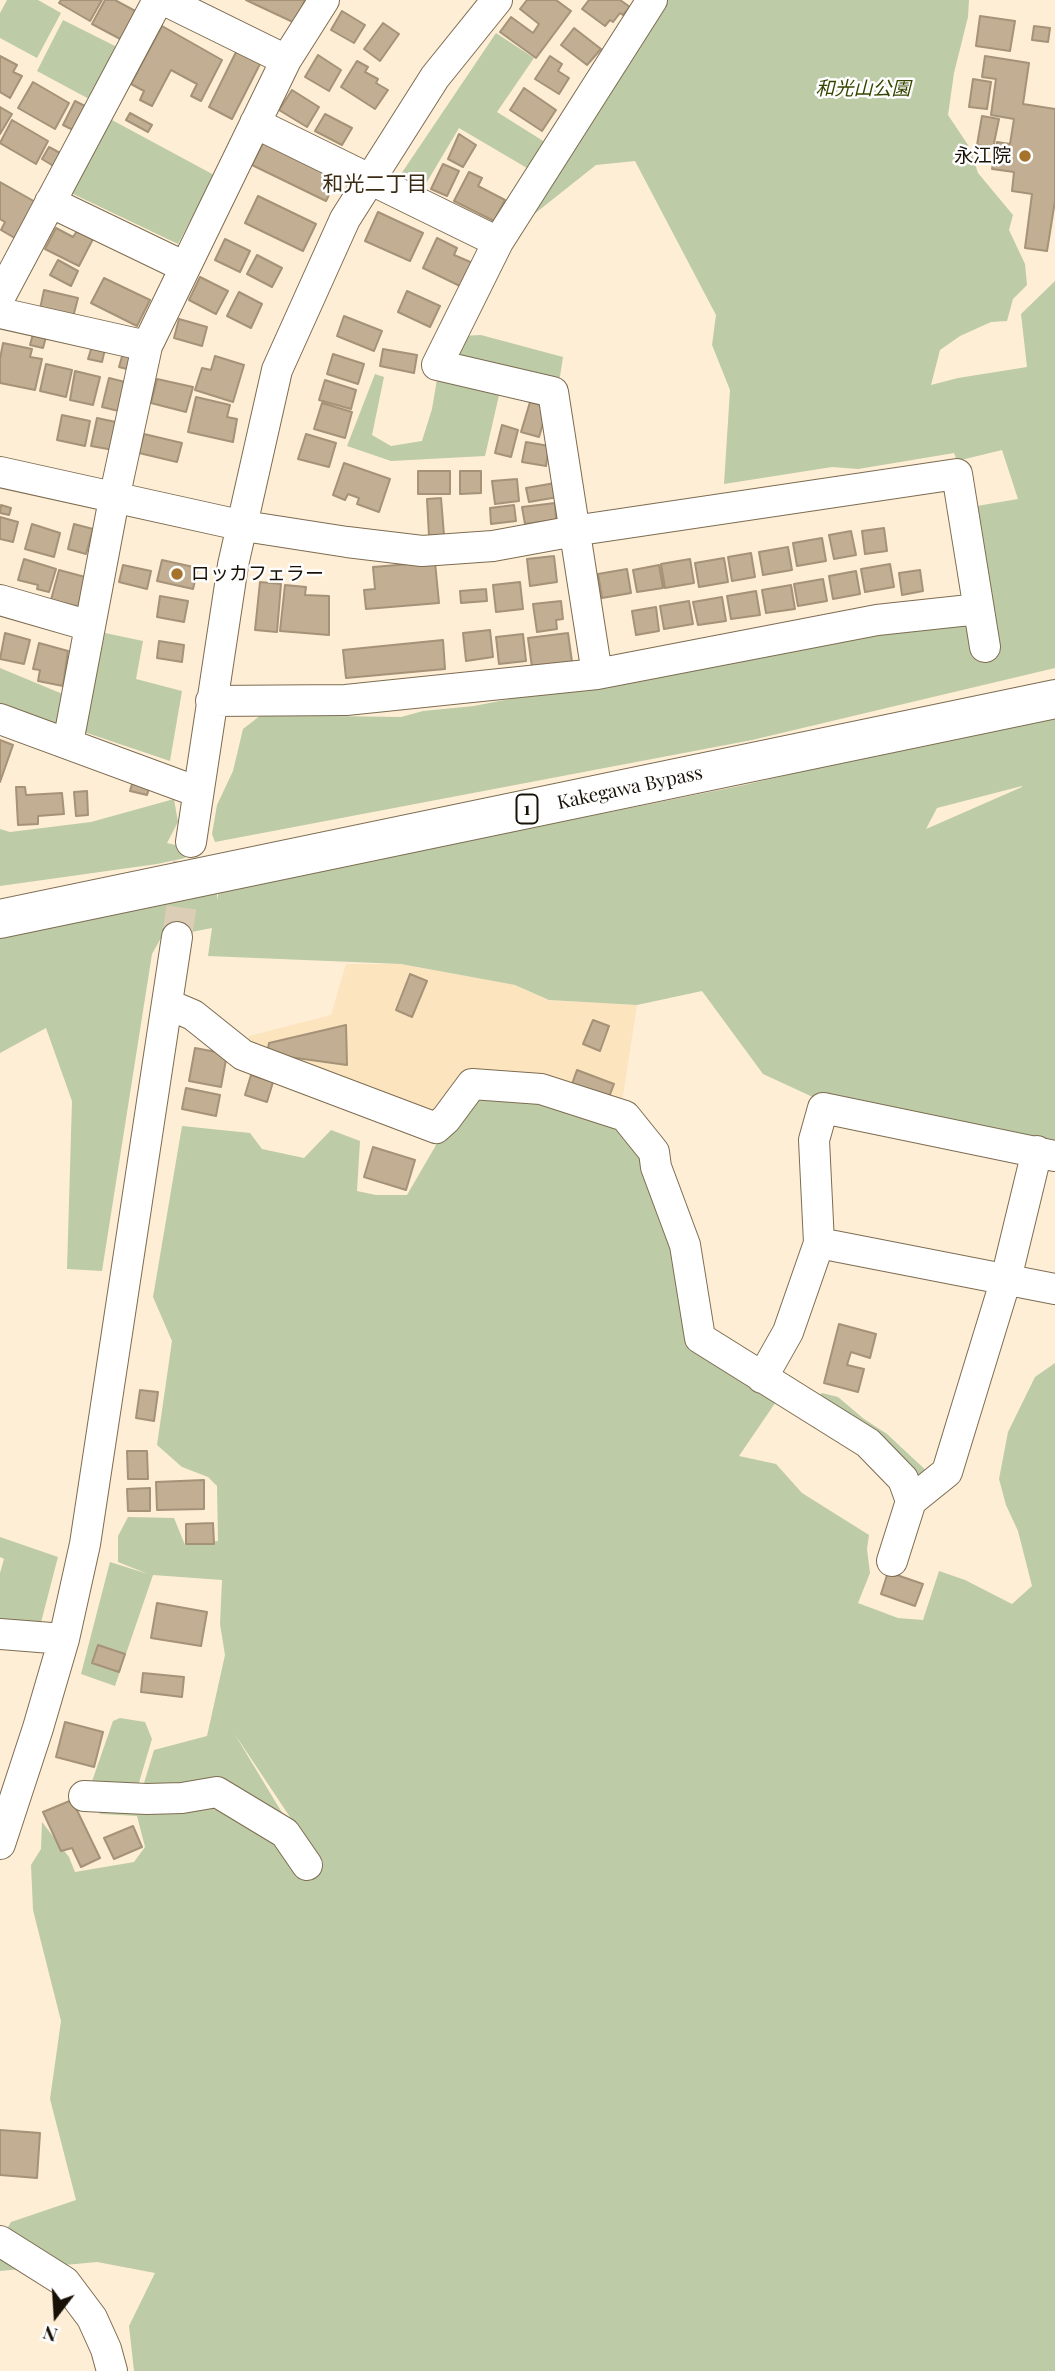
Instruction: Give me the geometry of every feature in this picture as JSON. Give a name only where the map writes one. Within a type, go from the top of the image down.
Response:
[{"type":"highway","name":"Kakegawa Bypass","points":[[0,919],[1055,699]]},
{"type":"street","points":[[0,297],[158,0]]},
{"type":"street","points":[[164,0],[286,60]]},
{"type":"street","points":[[68,743],[114,499],[147,346],[286,60],[324,0]]},
{"type":"street","points":[[191,842],[233,565],[278,370],[345,219],[435,77],[497,0]]},
{"type":"street","points":[[597,674],[553,392],[437,366],[498,242],[652,0]]},
{"type":"street","points":[[256,123],[498,242]]},
{"type":"street","points":[[50,202],[185,267]]},
{"type":"street","points":[[0,313],[147,346]]},
{"type":"street","points":[[0,472],[244,526],[422,551],[493,546],[573,531],[957,474],[985,648]]},
{"type":"street","points":[[0,600],[90,626]]},
{"type":"street","points":[[211,701],[346,700],[597,674],[877,620],[979,609]]},
{"type":"street","points":[[0,719],[198,792]]},
{"type":"street","points":[[0,1844],[64,1639],[85,1544],[177,937]]},
{"type":"street","points":[[167,1004],[193,1015],[243,1055],[436,1128],[472,1084],[541,1089],[625,1116],[653,1152],[685,1245],[700,1338],[868,1443],[903,1479],[911,1501]]},
{"type":"street","points":[[762,1378],[789,1332],[819,1243],[814,1140],[823,1108],[1046,1154],[947,1472],[911,1501],[892,1561]]},
{"type":"street","points":[[819,1243],[1055,1289]]},
{"type":"street","points":[[0,1634],[64,1639]]},
{"type":"street","points":[[84,1796],[182,1798],[217,1792],[285,1833],[307,1866]]},
{"type":"street","points":[[0,2242],[65,2282],[92,2318],[106,2349],[111,2371]]},
{"type":"shaded area","points":[[346,964],[401,964],[515,985],[549,1000],[637,1005],[620,1115],[436,1128],[243,1055],[249,1036],[331,1015]]},
{"type":"green space","points":[[7,0],[38,0],[61,13],[37,58],[0,38],[0,13]]},
{"type":"green space","name":"和光山公園","points":[[661,0],[969,0],[948,115],[970,148],[978,173],[1013,215],[1009,230],[1025,264],[1027,285],[1013,299],[1007,321],[991,322],[960,336],[940,350],[931,385],[1027,367],[1021,314],[1055,281],[1055,668],[752,740],[215,842],[212,834],[217,805],[233,771],[243,729],[261,715],[401,717],[423,711],[474,706],[963,610],[971,507],[1018,499],[1002,450],[957,461],[954,453],[858,469],[832,467],[724,484],[730,390],[712,345],[716,315],[635,161],[596,165],[533,215]]},
{"type":"green space","points":[[63,20],[117,47],[91,100],[37,71]]},
{"type":"green space","points":[[496,33],[534,58],[497,112],[548,144],[532,171],[459,128],[424,187],[401,174]]},
{"type":"green space","points":[[112,120],[214,175],[178,244],[69,192]]},
{"type":"green space","points":[[481,335],[563,357],[558,389],[457,358],[459,336]]},
{"type":"green space","points":[[375,374],[384,377],[372,435],[391,446],[422,441],[432,409],[437,379],[500,391],[485,456],[391,461],[347,446]]},
{"type":"green space","points":[[105,633],[143,641],[136,679],[182,691],[170,761],[84,732]]},
{"type":"green space","points":[[0,668],[65,695],[56,726],[0,704]]},
{"type":"green space","points":[[1055,713],[1055,1147],[815,1098],[763,1074],[702,991],[637,1005],[549,1000],[515,985],[401,964],[208,956],[212,928],[161,938],[152,954],[102,1271],[67,1269],[72,1101],[46,1028],[0,1053],[0,935],[217,890],[217,900],[219,891],[744,785]],"holes":[[[1022,787],[926,829],[937,808]]]},
{"type":"green space","points":[[174,799],[178,822],[167,843],[188,848],[185,858],[0,886],[0,829],[10,832],[91,822]]},
{"type":"green space","points":[[489,1085],[581,1102],[654,1152],[695,1316],[784,1390],[739,1456],[776,1464],[802,1493],[869,1535],[867,1549],[870,1573],[858,1603],[898,1618],[923,1620],[939,1571],[965,1580],[1012,1604],[1032,1586],[1018,1531],[1006,1505],[999,1479],[1008,1432],[1035,1377],[1055,1363],[1055,2371],[134,2371],[129,2326],[155,2273],[97,2262],[0,2271],[0,2241],[11,2222],[76,2200],[50,2099],[61,2021],[33,1910],[31,1865],[41,1849],[42,1822],[69,1857],[75,1872],[134,1862],[145,1847],[137,1816],[101,1814],[92,1809],[141,1793],[154,1750],[207,1736],[225,1655],[220,1624],[222,1580],[153,1575],[115,1686],[81,1674],[110,1562],[148,1574],[118,1562],[118,1536],[128,1517],[174,1518],[185,1545],[218,1541],[217,1486],[208,1477],[182,1467],[157,1445],[172,1341],[153,1297],[182,1126],[250,1133],[262,1149],[304,1158],[331,1130],[360,1141],[357,1191],[376,1195],[407,1195],[443,1133]],"holes":[[[234,1733],[308,1844],[281,1811]]]},
{"type":"green space","points":[[822,1393],[838,1397],[887,1434],[932,1476],[917,1485],[814,1399]]},
{"type":"green space","points":[[0,1537],[58,1557],[39,1630],[0,1625],[0,1573],[4,1559],[0,1557]]},
{"type":"green space","points":[[120,1718],[145,1722],[152,1739],[138,1786],[89,1790],[113,1721]]},
{"type":"building","points":[[61,0],[102,0],[90,21],[59,3]]},
{"type":"building","points":[[105,0],[115,0],[139,13],[124,41],[92,24]]},
{"type":"building","points":[[246,0],[305,0],[295,23]]},
{"type":"building","points":[[527,0],[556,0],[571,11],[536,58],[500,32],[511,17],[533,33],[539,24],[520,9]]},
{"type":"building","points":[[589,0],[620,0],[630,7],[623,15],[620,13],[613,22],[610,20],[605,26],[582,9]]},
{"type":"building","points":[[342,11],[365,25],[354,43],[331,30]]},
{"type":"building","points":[[980,16],[1015,21],[1010,51],[976,46]]},
{"type":"building","points":[[383,23],[399,34],[380,61],[364,49]]},
{"type":"building","points":[[162,26],[222,60],[201,101],[191,96],[197,84],[171,70],[152,106],[140,100],[144,91],[131,84]]},
{"type":"building","points":[[1034,26],[1050,28],[1048,42],[1032,40]]},
{"type":"building","points":[[574,28],[601,49],[587,65],[561,45]]},
{"type":"building","points":[[237,50],[261,62],[232,119],[209,107]]},
{"type":"building","points":[[318,55],[341,70],[329,91],[305,77]]},
{"type":"building","points":[[0,56],[17,65],[13,72],[22,76],[10,98],[0,92]]},
{"type":"building","points":[[550,56],[562,64],[558,71],[569,78],[559,94],[535,79]]},
{"type":"building","name":"永江院","points":[[985,56],[1029,63],[1023,104],[1055,109],[1055,201],[1047,251],[1025,248],[1032,194],[1012,191],[1014,172],[992,169],[997,142],[1010,144],[1014,119],[991,115],[996,79],[982,77]]},
{"type":"building","points":[[357,61],[368,67],[365,72],[378,79],[376,83],[388,90],[375,109],[341,87]]},
{"type":"building","points":[[973,79],[991,82],[987,109],[969,107]]},
{"type":"building","points":[[33,82],[69,103],[55,129],[18,108]]},
{"type":"building","points":[[524,88],[556,110],[542,131],[510,110]]},
{"type":"building","points":[[292,90],[319,107],[307,127],[279,110]]},
{"type":"building","points":[[75,101],[89,108],[77,132],[63,125]]},
{"type":"building","points":[[0,107],[12,114],[0,134]]},
{"type":"building","points":[[130,113],[152,125],[148,132],[126,120]]},
{"type":"building","points":[[325,114],[352,128],[342,145],[315,131]]},
{"type":"building","points":[[982,116],[999,119],[993,148],[977,145]]},
{"type":"building","points":[[12,120],[48,141],[36,164],[0,143]]},
{"type":"building","points":[[459,134],[476,145],[463,167],[448,159]]},
{"type":"building","points":[[264,141],[338,177],[326,201],[252,165]]},
{"type":"building","points":[[49,147],[62,154],[55,167],[42,159]]},
{"type":"building","points":[[443,164],[459,171],[447,196],[431,189]]},
{"type":"building","points":[[469,172],[482,178],[478,186],[505,200],[494,221],[454,201]]},
{"type":"building","points":[[0,182],[39,204],[18,240],[1,230],[5,222],[0,219]]},
{"type":"building","points":[[258,196],[316,224],[303,251],[245,223]]},
{"type":"building","points":[[378,212],[423,233],[410,261],[365,241]]},
{"type":"building","points":[[56,228],[73,237],[77,231],[93,239],[79,266],[45,249]]},
{"type":"building","points":[[437,238],[457,248],[454,255],[475,264],[464,288],[423,268]]},
{"type":"building","points":[[225,239],[250,251],[240,272],[215,260]]},
{"type":"building","points":[[257,255],[282,268],[272,287],[247,274]]},
{"type":"building","points":[[58,260],[78,271],[71,286],[50,275]]},
{"type":"building","points":[[200,277],[228,291],[216,314],[189,300]]},
{"type":"building","points":[[104,278],[150,300],[137,326],[91,303]]},
{"type":"building","points":[[44,290],[78,298],[73,317],[40,309]]},
{"type":"building","points":[[407,291],[440,306],[430,327],[398,312]]},
{"type":"building","points":[[239,292],[262,304],[251,328],[227,316]]},
{"type":"building","points":[[344,316],[382,331],[374,351],[337,336]]},
{"type":"building","points":[[179,319],[207,327],[202,346],[174,338]]},
{"type":"building","points":[[33,334],[46,337],[43,348],[30,345]]},
{"type":"building","points":[[3,343],[32,349],[30,357],[42,359],[35,390],[0,383]]},
{"type":"building","points":[[92,346],[105,349],[102,362],[88,359]]},
{"type":"building","points":[[383,349],[417,355],[414,373],[380,366]]},
{"type":"building","points":[[123,353],[135,356],[131,370],[119,367]]},
{"type":"building","points":[[333,354],[364,364],[358,384],[327,374]]},
{"type":"building","points":[[215,356],[244,365],[233,402],[195,390],[202,368],[211,370]]},
{"type":"building","points":[[46,364],[72,370],[66,397],[40,391]]},
{"type":"building","points":[[75,371],[100,377],[93,405],[70,400]]},
{"type":"building","points":[[109,378],[133,384],[127,413],[102,407]]},
{"type":"building","points":[[157,379],[193,387],[186,412],[151,403]]},
{"type":"building","points":[[325,380],[356,390],[351,409],[319,400]]},
{"type":"building","points":[[196,397],[230,405],[227,417],[237,419],[233,442],[188,432]]},
{"type":"building","points":[[530,402],[548,407],[539,437],[521,432]]},
{"type":"building","points":[[322,403],[352,412],[345,438],[314,429]]},
{"type":"building","points":[[62,415],[90,421],[85,446],[57,440]]},
{"type":"building","points":[[97,418],[125,424],[119,451],[91,446]]},
{"type":"building","points":[[502,425],[518,430],[511,457],[495,453]]},
{"type":"building","points":[[144,434],[182,443],[177,462],[139,453]]},
{"type":"building","points":[[306,434],[336,443],[329,467],[298,459]]},
{"type":"building","points":[[526,442],[549,446],[546,466],[522,462]]},
{"type":"building","points":[[344,463],[390,479],[379,512],[357,504],[359,498],[348,494],[345,500],[333,495]]},
{"type":"building","points":[[418,471],[450,471],[450,494],[418,494]]},
{"type":"building","points":[[460,471],[481,471],[481,493],[460,494]]},
{"type":"building","points":[[517,479],[519,501],[495,504],[492,481]]},
{"type":"building","points":[[555,483],[558,497],[529,502],[526,488]]},
{"type":"building","points":[[441,498],[444,535],[429,536],[427,499]]},
{"type":"building","points":[[555,503],[556,520],[525,524],[522,507]]},
{"type":"building","points":[[1,505],[11,508],[9,515],[0,513]]},
{"type":"building","points":[[514,505],[516,521],[491,524],[490,508]]},
{"type":"building","points":[[0,517],[18,522],[13,542],[0,539]]},
{"type":"building","points":[[32,524],[60,533],[54,557],[25,549]]},
{"type":"building","points":[[74,524],[93,529],[86,554],[68,549]]},
{"type":"building","points":[[884,528],[887,551],[865,554],[862,531]]},
{"type":"building","points":[[851,531],[856,555],[834,559],[829,535]]},
{"type":"building","points":[[822,538],[826,561],[797,566],[793,543]]},
{"type":"building","points":[[788,547],[792,570],[763,575],[759,552]]},
{"type":"building","points":[[751,553],[755,577],[732,581],[728,557]]},
{"type":"building","points":[[554,556],[557,582],[530,586],[527,559]]},
{"type":"building","points":[[724,558],[728,582],[699,587],[695,563]]},
{"type":"building","points":[[24,559],[56,569],[49,592],[37,589],[38,585],[18,580]]},
{"type":"building","points":[[690,559],[694,583],[665,588],[661,564]]},
{"type":"building","name":"ロッカフェラー","points":[[162,560],[198,568],[193,589],[157,581]]},
{"type":"building","points":[[435,562],[439,603],[366,609],[364,590],[375,589],[373,567]]},
{"type":"building","points":[[890,564],[894,587],[865,592],[861,569]]},
{"type":"building","points":[[123,565],[151,571],[147,589],[119,582]]},
{"type":"building","points":[[659,565],[663,588],[637,592],[633,570]]},
{"type":"building","points":[[627,569],[631,593],[602,598],[598,574]]},
{"type":"building","points":[[59,570],[89,578],[81,607],[51,600]]},
{"type":"building","points":[[920,570],[923,591],[902,595],[899,573]]},
{"type":"building","points":[[856,571],[860,594],[833,599],[829,576]]},
{"type":"building","points":[[823,579],[827,601],[798,606],[794,584]]},
{"type":"building","points":[[260,582],[281,584],[277,632],[255,630]]},
{"type":"building","points":[[520,582],[523,609],[496,612],[493,585]]},
{"type":"building","points":[[285,585],[306,587],[305,595],[329,596],[329,635],[280,631]]},
{"type":"building","points":[[791,585],[795,609],[766,613],[762,590]]},
{"type":"building","points":[[486,589],[487,601],[461,603],[460,591]]},
{"type":"building","points":[[756,591],[760,615],[731,619],[727,596]]},
{"type":"building","points":[[160,596],[188,601],[184,622],[157,617]]},
{"type":"building","points":[[722,597],[726,621],[698,625],[693,602]]},
{"type":"building","points":[[561,601],[563,619],[556,620],[557,629],[537,632],[533,604]]},
{"type":"building","points":[[689,601],[693,624],[664,629],[660,606]]},
{"type":"building","points":[[656,607],[659,631],[636,635],[632,611]]},
{"type":"building","points":[[490,630],[493,657],[466,661],[463,633]]},
{"type":"building","points":[[5,633],[30,640],[24,664],[0,659]]},
{"type":"building","points":[[568,633],[572,662],[532,667],[528,638]]},
{"type":"building","points":[[523,634],[526,661],[499,664],[496,637]]},
{"type":"building","points":[[443,640],[445,669],[346,678],[343,650]]},
{"type":"building","points":[[159,641],[184,645],[182,662],[157,658]]},
{"type":"building","points":[[39,643],[68,651],[63,686],[38,681],[40,670],[33,669]]},
{"type":"building","points":[[0,740],[13,745],[0,782]]},
{"type":"building","points":[[134,777],[151,782],[147,795],[130,791]]},
{"type":"building","points":[[16,787],[25,787],[26,795],[62,793],[64,814],[38,816],[38,824],[18,825]]},
{"type":"building","points":[[87,791],[88,815],[76,816],[74,792]]},
{"type":"building","points":[[410,974],[427,981],[412,1017],[396,1010]]},
{"type":"building","points":[[593,1020],[609,1026],[600,1051],[583,1044]]},
{"type":"building","points":[[346,1025],[347,1065],[267,1054],[269,1043]]},
{"type":"building","points":[[195,1048],[227,1054],[221,1087],[189,1081]]},
{"type":"building","points":[[577,1070],[614,1084],[609,1097],[572,1084]]},
{"type":"building","points":[[251,1075],[273,1082],[267,1102],[245,1095]]},
{"type":"building","points":[[186,1088],[220,1095],[216,1116],[182,1109]]},
{"type":"building","points":[[373,1147],[415,1160],[406,1190],[364,1177]]},
{"type":"building","points":[[839,1324],[876,1334],[870,1358],[851,1352],[847,1365],[864,1369],[858,1392],[824,1383]]},
{"type":"building","points":[[140,1390],[158,1392],[154,1421],[136,1418]]},
{"type":"building","points":[[127,1451],[147,1451],[148,1479],[128,1479]]},
{"type":"building","points":[[204,1480],[204,1509],[157,1510],[156,1482]]},
{"type":"building","points":[[150,1488],[150,1511],[128,1511],[127,1489]]},
{"type":"building","points":[[213,1523],[214,1544],[186,1544],[186,1524]]},
{"type":"building","points":[[888,1572],[923,1584],[915,1606],[881,1594]]},
{"type":"building","points":[[157,1603],[207,1612],[201,1646],[151,1638]]},
{"type":"building","points":[[98,1645],[125,1654],[119,1672],[92,1663]]},
{"type":"building","points":[[143,1673],[184,1677],[182,1697],[141,1692]]},
{"type":"building","points":[[65,1722],[103,1732],[94,1767],[56,1757]]},
{"type":"building","points":[[72,1800],[100,1858],[81,1867],[72,1848],[61,1851],[43,1812]]},
{"type":"building","points":[[133,1826],[142,1847],[114,1859],[104,1838]]},
{"type":"building","points":[[0,2130],[40,2133],[37,2178],[0,2175]]},
{"type":"tunnel","points":[[177,937],[191,842]]},
{"type":"place","name":"永江院","points":[[1025,156]]},
{"type":"place","name":"ロッカフェラー","points":[[177,574]]},
{"type":"district","name":"和光二丁目","points":[[375,184]]}]
